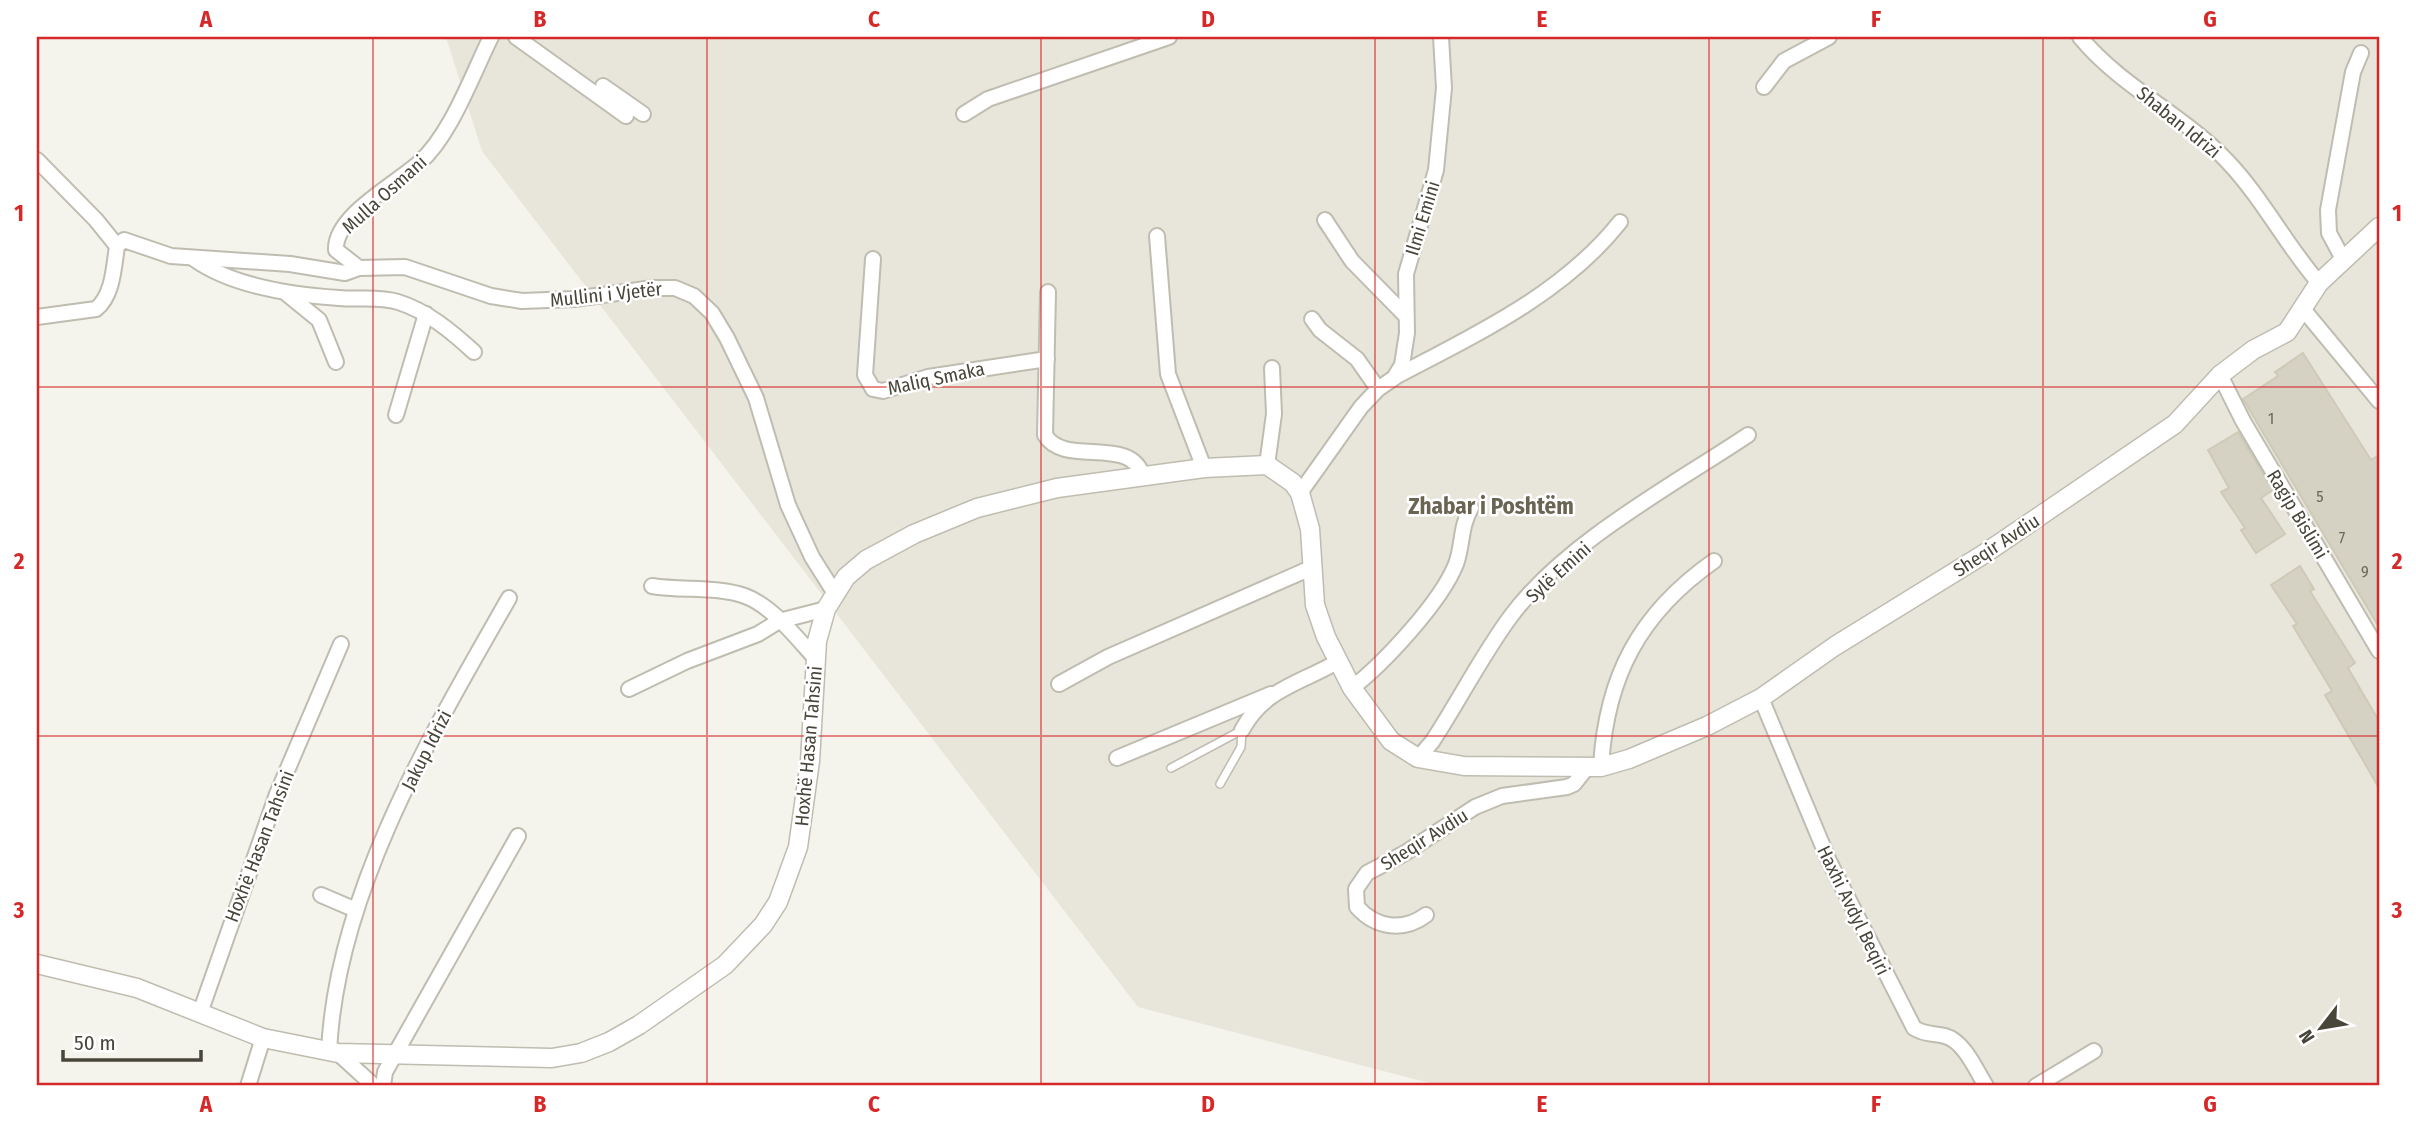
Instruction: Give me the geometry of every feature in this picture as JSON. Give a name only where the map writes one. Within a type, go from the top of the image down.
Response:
[{"type":"street","name":"Mulla Osmani","points":[[359,268],[358,264],[344,258],[336,250],[339,233],[360,210],[434,148],[491,37]]},
{"type":"street","points":[[516,37],[626,116]]},
{"type":"street","points":[[533,37],[643,114]]},
{"type":"street","points":[[964,114],[988,99],[1169,37]]},
{"type":"street","name":"Ilmi Emini","points":[[1394,377],[1402,365],[1407,345],[1406,274],[1436,170],[1444,88],[1441,37]]},
{"type":"street","points":[[1764,87],[1784,61],[1829,37]]},
{"type":"street","name":"Shaban Idrizi","points":[[2080,37],[2113,71],[2203,138],[2229,163],[2319,283]]},
{"type":"street","points":[[2343,259],[2329,233],[2328,210],[2353,72],[2361,53]]},
{"type":"street","points":[[37,160],[96,220],[117,246],[110,286],[102,304],[96,309],[37,317]]},
{"type":"street","points":[[1325,220],[1352,261],[1405,315]]},
{"type":"street","points":[[1272,368],[1274,414],[1267,466],[1293,483],[1300,493],[1331,446],[1378,388],[1536,298],[1598,250],[1620,222]]},
{"type":"street","name":"Sheqir Avdiu","points":[[1300,493],[1310,529],[1315,605],[1337,662],[1352,688],[1391,741],[1418,758],[1464,766],[1594,768],[1629,759],[1707,726],[1761,698],[1835,646],[1984,554],[2175,424],[2220,375],[2253,350],[2287,332],[2319,283],[2379,227]]},
{"type":"street","points":[[1157,236],[1168,374],[1204,468]]},
{"type":"street","name":"Mullini i Vjetër","points":[[117,246],[124,240],[171,256],[290,264],[345,273],[355,272],[359,268],[405,267],[491,296],[522,301],[574,299],[664,288],[676,288],[694,296],[712,313],[756,398],[788,505],[812,557],[834,592]]},
{"type":"street","name":"Mullini i Vjetër","points":[[193,258],[210,270],[280,289],[341,299],[377,298],[403,304],[426,314],[474,352]]},
{"type":"street","name":"Maliq Smaka","points":[[873,259],[865,375],[873,389],[883,391],[928,377],[1048,359]]},
{"type":"street","name":"Mullini i Vjetër","points":[[280,289],[319,320],[337,362]]},
{"type":"street","points":[[1048,292],[1045,427],[1048,441],[1066,449],[1118,455],[1134,461],[1143,477]]},
{"type":"street","points":[[2303,309],[2379,401]]},
{"type":"street","points":[[396,415],[426,314]]},
{"type":"street","points":[[1312,319],[1320,330],[1357,359],[1378,388]]},
{"type":"street","name":"Ragip Bislimi","points":[[2220,375],[2243,421],[2379,651]]},
{"type":"street","name":"Sylë Emini","points":[[1418,758],[1447,720],[1512,615],[1544,581],[1589,542],[1748,435]]},
{"type":"street","name":"Hoxhë Hasan Tahsini","points":[[37,964],[136,988],[263,1038],[333,1052],[395,1057],[552,1058],[581,1053],[609,1042],[704,980],[746,947],[778,902],[798,847],[810,761],[815,658],[826,609],[834,592],[866,561],[914,534],[976,508],[1057,488],[1204,468],[1267,466]]},
{"type":"street","points":[[1352,688],[1368,676],[1435,600],[1455,567],[1461,529],[1471,508]]},
{"type":"street","points":[[1594,768],[1620,670],[1633,642],[1657,609],[1688,579],[1714,561]]},
{"type":"street","points":[[1059,684],[1108,657],[1311,568]]},
{"type":"street","points":[[652,586],[734,593],[756,601],[815,658]]},
{"type":"street","name":"Jakup Idrizi","points":[[333,1052],[334,984],[356,910],[403,796],[436,727],[509,598]]},
{"type":"street","points":[[629,690],[687,661],[758,634],[779,621],[826,609]]},
{"type":"street","name":"Hoxhë Hasan Tahsini","points":[[201,1013],[277,794],[341,644]]},
{"type":"street","points":[[1117,758],[1271,694],[1337,662]]},
{"type":"street","points":[[1242,730],[1255,709],[1271,694]]},
{"type":"street","name":"Haxhi Avdyl Beqiri","points":[[1761,698],[1829,861],[1914,1028],[1925,1035],[1945,1036],[1958,1042],[1986,1086]]},
{"type":"street","name":"Sheqir Avdiu","points":[[1426,915],[1408,925],[1378,923],[1357,907],[1356,889],[1367,873],[1405,853],[1475,807],[1502,796],[1567,787],[1594,768]]},
{"type":"street","points":[[383,1086],[385,1072],[518,836]]},
{"type":"street","points":[[321,895],[356,910]]},
{"type":"street","points":[[248,1086],[263,1038]]},
{"type":"street","points":[[2036,1086],[2094,1051]]},
{"type":"street","points":[[333,1052],[374,1086]]},
{"type":"lane","points":[[1171,768],[1242,730]]},
{"type":"lane","points":[[1220,784],[1241,747],[1242,730]]},
{"type":"shaded area","points":[[446,37],[2379,37],[2379,1086],[1441,1086],[1138,1007],[482,151]]},
{"type":"building","points":[[2303,353],[2371,460],[2379,455],[2379,627],[2243,399],[2278,376],[2275,372]]},
{"type":"building","points":[[2238,432],[2273,490],[2261,498],[2285,534],[2256,553],[2241,530],[2245,528],[2221,492],[2229,488],[2208,450]]},
{"type":"building","points":[[2300,566],[2314,589],[2310,591],[2355,663],[2348,668],[2379,721],[2379,788],[2325,695],[2332,691],[2293,626],[2297,624],[2271,585]]},
{"type":"district","name":"Zhabar i Poshtëm","points":[[1491,506]]}]
